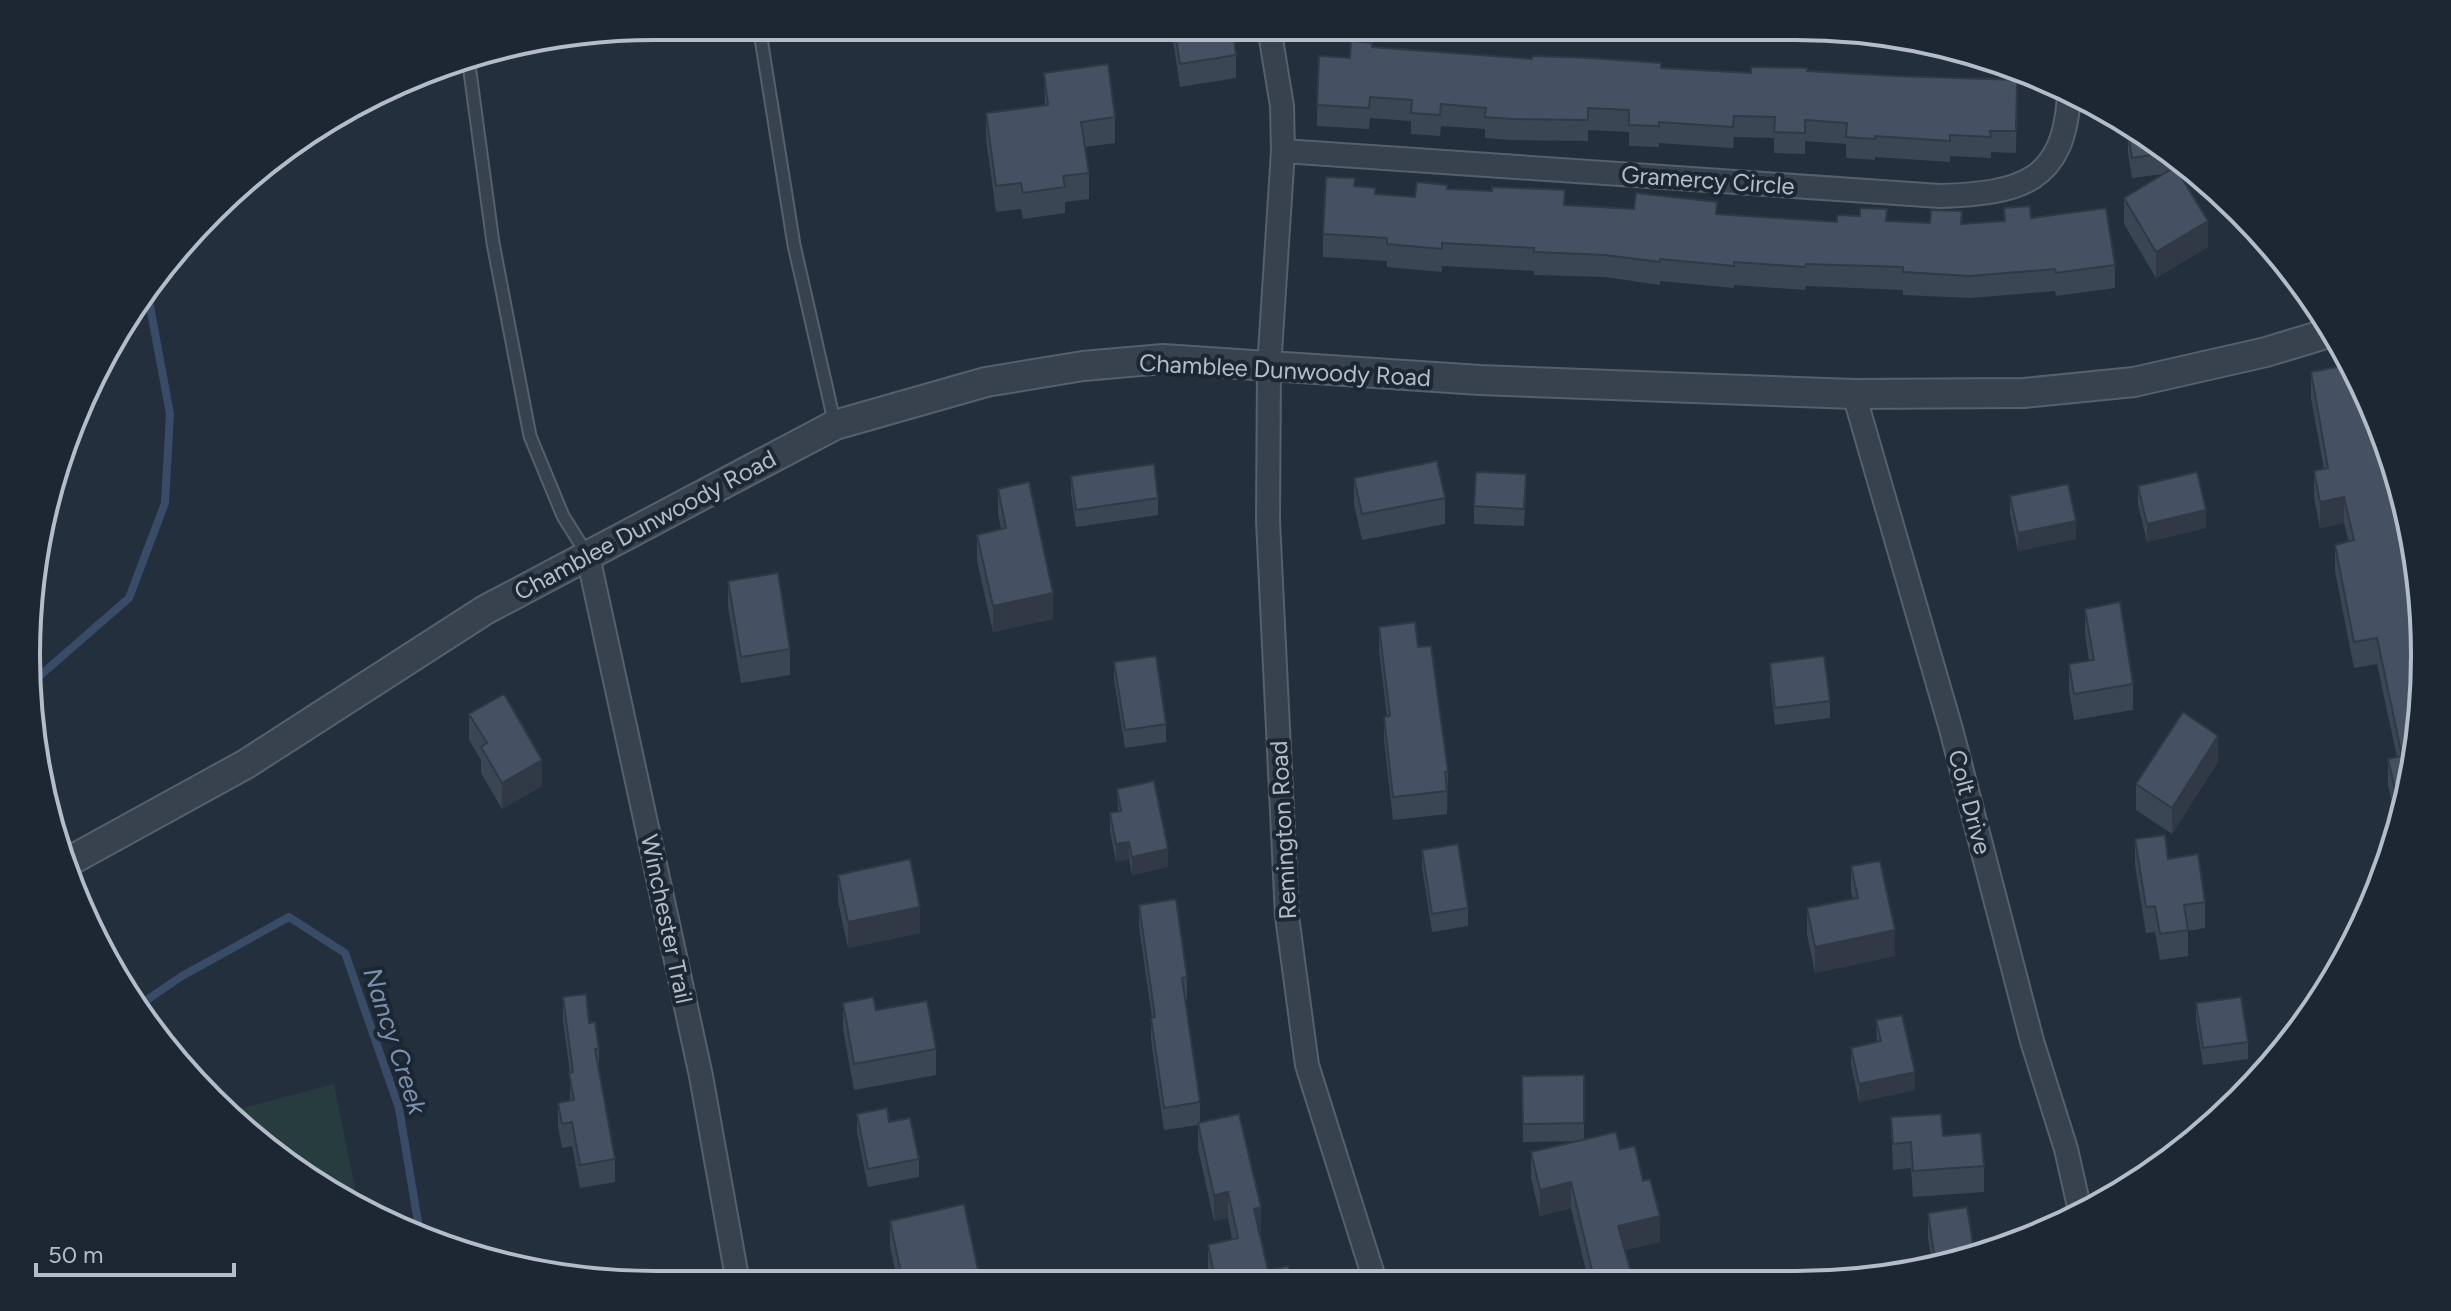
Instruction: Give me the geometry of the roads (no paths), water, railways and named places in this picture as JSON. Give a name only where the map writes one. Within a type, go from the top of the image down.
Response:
[{"type":"street","points":[[1269,368],[1283,151],[1282,106],[1271,40]]},
{"type":"street","name":"Gramercy Circle","points":[[1283,151],[1940,196],[1982,195],[2035,179],[2060,166],[2068,103]]},
{"type":"street","name":"Chamblee Dunwoody Road","points":[[75,858],[246,764],[485,610],[835,425],[986,382],[1083,366],[1163,359],[1480,380],[1854,394],[2024,393],[2134,382],[2266,352],[2321,335]]},
{"type":"street","name":"Remington Road","points":[[1269,368],[1268,521],[1287,916],[1307,1065],[1372,1271]]},
{"type":"street","name":"Colt Drive","points":[[1854,394],[1951,729],[2032,1041],[2066,1149],[2078,1203]]},
{"type":"street","name":"Winchester Trail","points":[[588,556],[701,1076],[736,1271]]},
{"type":"lane","points":[[761,40],[794,245],[835,425]]},
{"type":"lane","points":[[470,69],[493,243],[530,436],[563,516],[588,556]]},
{"type":"waterway","points":[[40,675],[129,598],[165,503],[170,414],[150,306]]},
{"type":"waterway","name":"Nancy Creek","points":[[146,1000],[182,976],[289,917],[345,953],[399,1108],[418,1223]]}]
